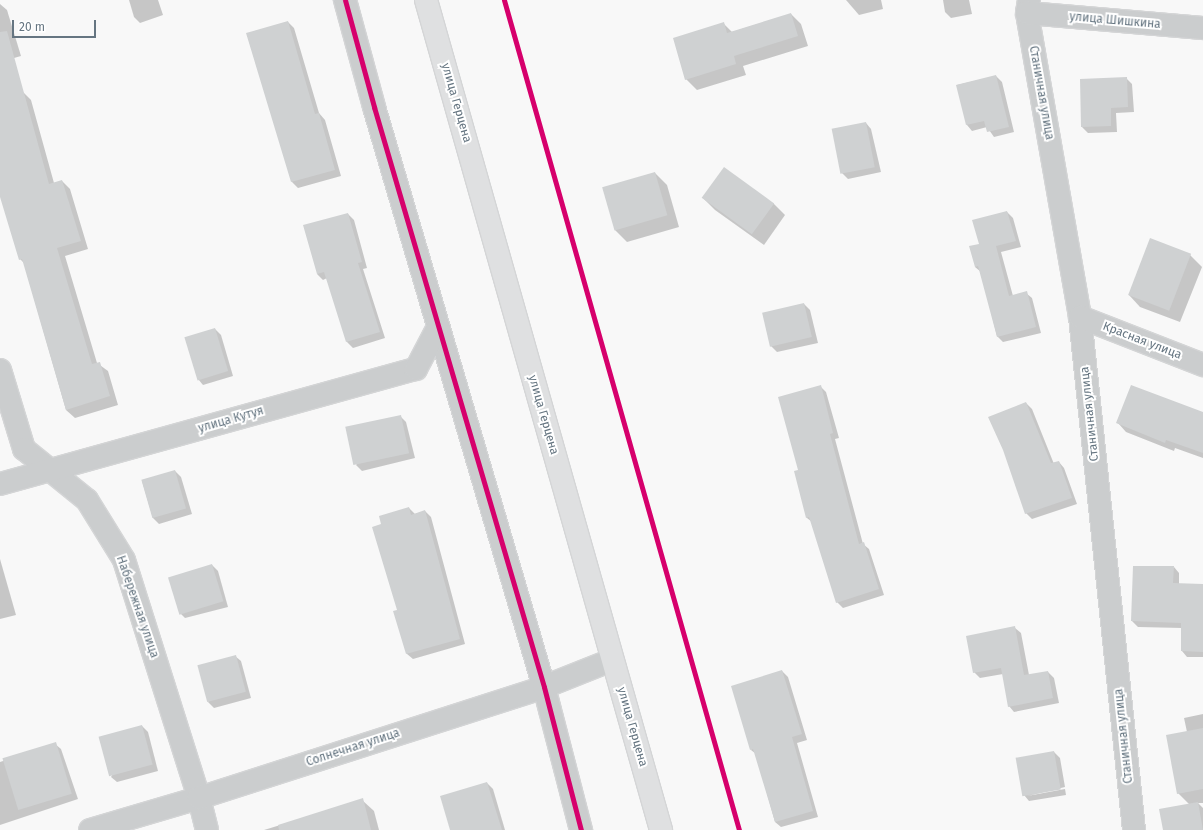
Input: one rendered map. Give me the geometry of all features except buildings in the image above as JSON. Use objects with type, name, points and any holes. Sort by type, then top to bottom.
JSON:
[{"type":"main road","name":"улица Герцена","points":[[426,0],[661,830]]},
{"type":"street","points":[[345,0],[438,327],[544,687],[581,830]]},
{"type":"street","name":"улица Шишкина","points":[[1028,7],[1203,28]]},
{"type":"street","name":"Станичная улица","points":[[1028,7],[1080,317],[1134,830]]},
{"type":"street","name":"Красная улица","points":[[1080,317],[1203,365]]},
{"type":"street","name":"улица Кутуя","points":[[0,484],[416,369],[438,327]]},
{"type":"street","name":"Набережная улица","points":[[0,370],[24,449],[48,471],[86,500],[124,560],[199,798],[207,830]]},
{"type":"street","name":"Солнечная улица","points":[[90,830],[199,798],[544,687],[612,660]]},
{"type":"cycle path","points":[[345,0],[374,107],[544,687],[581,830]]},
{"type":"cycle path","points":[[504,0],[739,830]]}]
